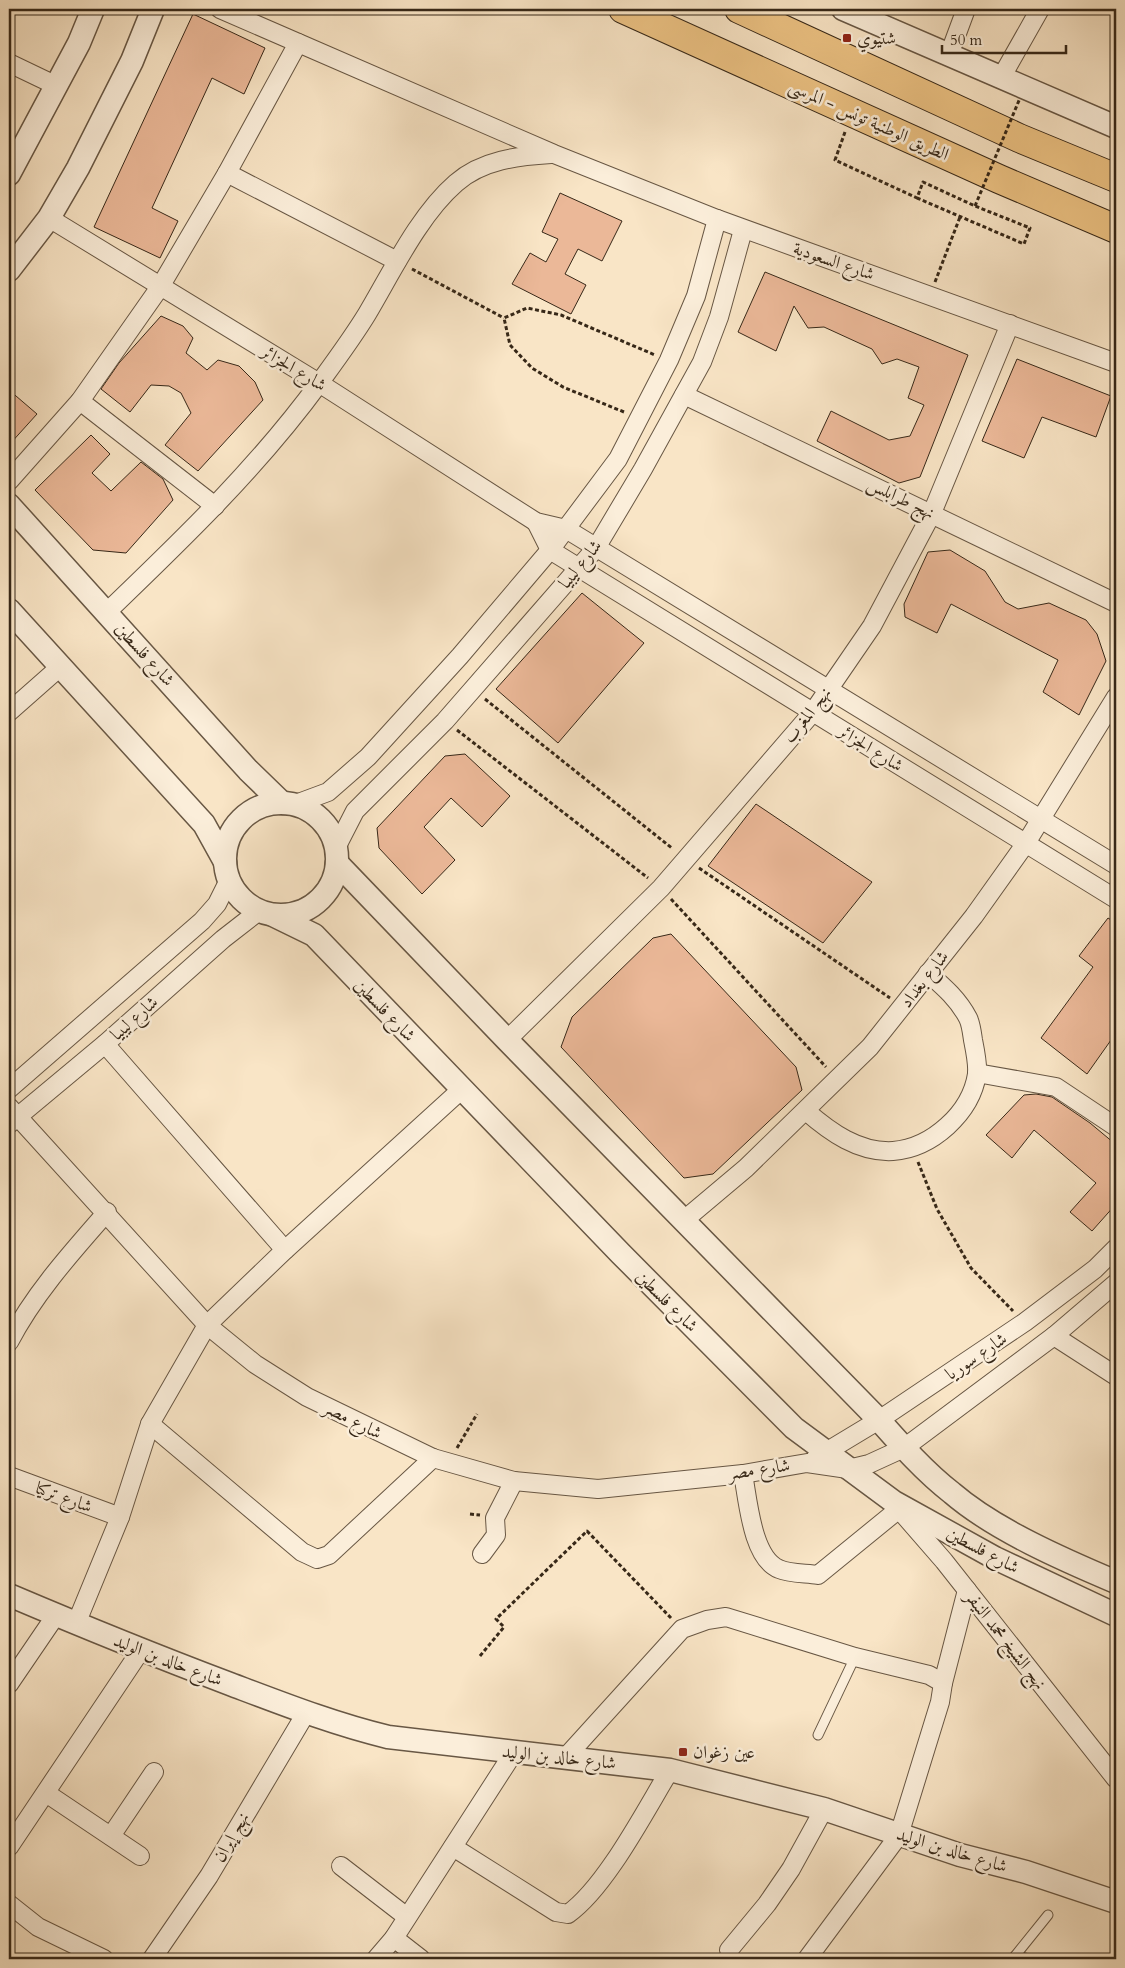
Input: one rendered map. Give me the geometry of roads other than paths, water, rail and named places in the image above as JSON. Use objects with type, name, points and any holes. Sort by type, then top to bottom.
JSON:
[{"type":"highway","name":"الطريق الوطنية تونس - المرسى","points":[[624,9],[1116,229]]},
{"type":"highway","points":[[739,9],[1018,138],[1116,178]]},
{"type":"street","points":[[9,174],[79,43],[92,9]]},
{"type":"street","points":[[9,270],[49,218],[110,108],[154,9]]},
{"type":"street","name":"شارع السعودية","points":[[220,9],[554,154],[743,230],[930,295],[1116,363]]},
{"type":"street","points":[[843,9],[1116,127]]},
{"type":"street","points":[[949,56],[966,9]]},
{"type":"street","points":[[1001,78],[1040,9]]},
{"type":"street","points":[[9,481],[80,401],[160,287],[227,173],[298,43]]},
{"type":"street","points":[[9,62],[57,86]]},
{"type":"street","points":[[107,612],[214,506],[270,445],[319,383],[366,315],[397,261],[434,207],[456,183],[484,165],[516,156],[554,154]]},
{"type":"street","points":[[227,173],[397,261]]},
{"type":"street","name":"شارع الجزائر","points":[[49,218],[319,383],[536,522],[566,529],[1116,865]]},
{"type":"street","name":"شارع ليبيا","points":[[288,804],[328,792],[368,757],[460,656],[550,550],[618,459],[669,360],[696,296],[717,219]]},
{"type":"street","name":"شارع ليبيا","points":[[337,856],[355,811],[456,708],[596,548],[702,362],[719,317],[743,230]]},
{"type":"street","name":"نهج المغرب","points":[[507,1040],[661,888],[813,712],[872,626],[932,513],[1010,324]]},
{"type":"street","name":"نهج طرابلس","points":[[684,395],[1116,603]]},
{"type":"street","points":[[80,401],[214,506]]},
{"type":"street","name":"شارع فلسطين","points":[[9,505],[248,770],[288,804]]},
{"type":"street","points":[[536,522],[550,550]]},
{"type":"street","name":"شارع الجزائر","points":[[550,550],[1116,899]]},
{"type":"street","points":[[9,610],[204,824],[228,870],[235,890],[246,902],[266,913],[292,914],[309,908],[323,896],[333,881],[337,856],[331,833],[321,820],[308,810],[288,804],[268,805],[253,811],[241,820],[232,832],[227,846],[228,870]]},
{"type":"street","points":[[9,712],[60,667]]},
{"type":"street","name":"شارع بغداد","points":[[683,1221],[746,1168],[870,1047],[974,916],[1026,843],[1116,697]]},
{"type":"street","name":"شارع فلسطين","points":[[337,856],[507,1040],[879,1420],[904,1448],[952,1494],[991,1520],[1085,1569],[1116,1582]]},
{"type":"street","name":"شارع ليبيا","points":[[9,1089],[202,921],[217,904],[228,870]]},
{"type":"street","name":"شارع ليبيا","points":[[12,1116],[105,1044],[223,938],[266,913]]},
{"type":"street","name":"شارع فلسطين","points":[[266,913],[314,935],[781,1416],[896,1506],[995,1558],[1116,1615]]},
{"type":"street","points":[[806,1111],[832,1134],[863,1147],[892,1151],[912,1148],[936,1136],[955,1118],[969,1097],[977,1074],[969,1020],[954,996],[928,973]]},
{"type":"street","points":[[105,1044],[285,1250]]},
{"type":"street","points":[[977,1074],[1056,1087],[1116,1126]]},
{"type":"street","points":[[9,1684],[66,1620],[120,1517],[150,1424],[208,1325],[285,1250],[462,1089]]},
{"type":"street","name":"شارع مصر","points":[[12,1116],[107,1212],[208,1325],[255,1364],[307,1397],[441,1461],[514,1481],[598,1488],[743,1474],[807,1463],[828,1453]]},
{"type":"street","points":[[9,1342],[21,1318],[60,1265],[107,1212]]},
{"type":"street","name":"شارع سوريا","points":[[828,1453],[1004,1337],[1095,1268],[1116,1248]]},
{"type":"street","name":"شارع سوريا","points":[[848,1469],[869,1464],[904,1448],[1054,1336],[1116,1283]]},
{"type":"street","points":[[1054,1336],[1116,1376]]},
{"type":"street","points":[[1004,1337],[1021,1361]]},
{"type":"street","points":[[150,1424],[302,1552],[317,1560],[329,1555],[441,1461]]},
{"type":"street","name":"شارع مصر","points":[[807,1463],[848,1469]]},
{"type":"street","points":[[743,1474],[758,1543],[766,1560],[780,1570],[818,1575],[896,1506]]},
{"type":"street","name":"شارع تركيا","points":[[9,1476],[120,1517]]},
{"type":"street","points":[[482,1554],[496,1535],[495,1518],[514,1481]]},
{"type":"street","name":"نهج الشيخ محمد النيفر","points":[[896,1506],[967,1590],[1116,1779]]},
{"type":"street","points":[[807,1959],[899,1835],[940,1702],[943,1683],[967,1590]]},
{"type":"street","name":"شارع خالد بن الوليد","points":[[9,1595],[141,1650],[306,1713],[388,1737],[670,1770],[824,1809],[960,1855],[1026,1872],[1116,1902]]},
{"type":"street","points":[[566,1758],[682,1629],[707,1620],[726,1618],[855,1657],[929,1675],[943,1683]]},
{"type":"street","points":[[9,1847],[141,1650]]},
{"type":"street","name":"نهج إيران","points":[[152,1959],[209,1876],[306,1713]]},
{"type":"street","points":[[376,1959],[394,1938],[514,1752]]},
{"type":"street","points":[[453,1847],[556,1912],[568,1914],[592,1891],[622,1848],[670,1770]]},
{"type":"street","points":[[111,1836],[154,1772]]},
{"type":"street","points":[[46,1793],[140,1856]]},
{"type":"street","points":[[729,1950],[772,1897],[824,1809]]},
{"type":"street","points":[[341,1866],[407,1917]]},
{"type":"street","points":[[9,1904],[38,1928],[104,1959]]},
{"type":"street","points":[[394,1938],[422,1959]]},
{"type":"lane","points":[[818,1735],[855,1657]]},
{"type":"lane","points":[[1014,1958],[1048,1915]]},
{"type":"lane","points":[[1014,1958],[1029,1959]]},
{"type":"place","name":"شتيوي","points":[[847,38]]},
{"type":"place","name":"عين زغوان","points":[[683,1752]]}]
